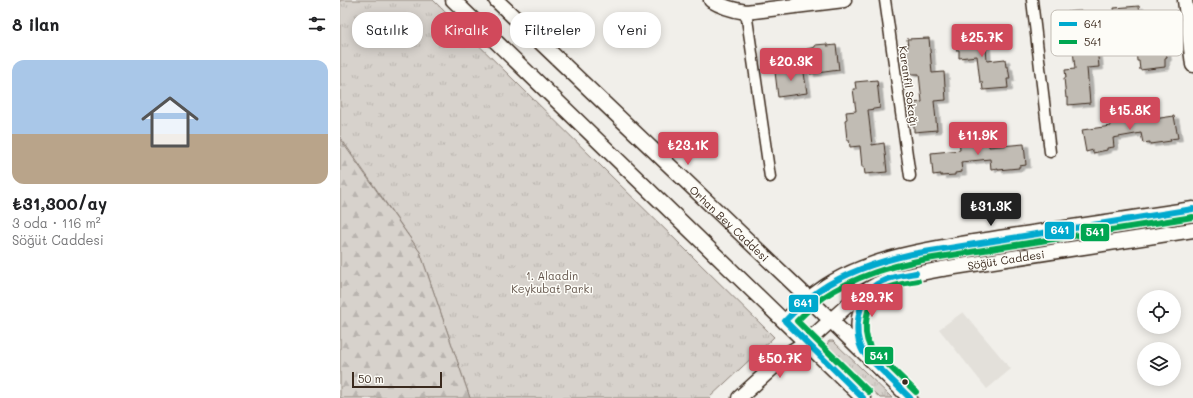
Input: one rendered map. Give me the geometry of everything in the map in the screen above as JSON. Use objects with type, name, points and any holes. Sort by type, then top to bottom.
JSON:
[{"type":"main road","points":[[453,0],[864,398]]},
{"type":"main road","name":"Orhan Bey Caddesi","points":[[496,0],[831,320],[910,398]]},
{"type":"main road","points":[[711,0],[732,10],[746,12],[844,0]]},
{"type":"main road","points":[[1185,0],[1193,65]]},
{"type":"main road","name":"Söğüt Caddesi","points":[[785,321],[819,291],[843,277],[899,256],[977,242],[1193,208]]},
{"type":"main road","name":"Söğüt Caddesi","points":[[739,398],[789,353],[807,342],[860,294],[876,284],[890,279],[942,268],[1193,230]]},
{"type":"main road","points":[[863,351],[858,332],[860,312],[865,298],[876,284]]},
{"type":"street","name":"Karanfil Sokağı","points":[[885,0],[910,176]]},
{"type":"street","points":[[1032,0],[1050,152]]},
{"type":"street","points":[[746,12],[770,176]]},
{"type":"shaded area","points":[[963,312],[1011,369],[987,389],[939,329]]},
{"type":"green space","name":"1. Alaadin Keykubat Parkı","points":[[340,0],[433,0],[445,12],[431,12],[431,48],[482,48],[774,337],[709,398],[470,398],[420,252],[340,137]]},
{"type":"green space","points":[[340,139],[420,252],[470,398],[340,398]]},
{"type":"green space","points":[[829,341],[833,341],[892,398],[880,398],[828,349],[826,346]]},
{"type":"building","points":[[1139,6],[1140,10],[1114,10],[1114,8]]},
{"type":"building","points":[[981,27],[982,35],[985,35],[987,61],[1005,59],[1010,79],[1007,79],[1008,88],[983,90],[982,82],[980,82],[977,56],[959,58],[959,50],[956,50],[956,29]]},
{"type":"building","points":[[929,38],[932,73],[944,72],[946,100],[934,101],[937,130],[914,132],[911,111],[913,111],[912,103],[922,102],[919,74],[910,74],[909,67],[907,67],[907,39]]},
{"type":"building","points":[[827,44],[827,46],[836,45],[839,70],[810,74],[807,49],[815,47],[815,45]]},
{"type":"building","points":[[1074,56],[1098,56],[1099,67],[1087,68],[1090,103],[1068,105],[1064,78],[1066,78],[1065,70],[1075,69]]},
{"type":"building","points":[[1137,56],[1167,56],[1167,58],[1165,59],[1165,67],[1140,70],[1139,61],[1137,61]]},
{"type":"building","points":[[803,66],[807,93],[778,97],[775,72],[783,71],[783,69]]},
{"type":"building","points":[[877,80],[880,108],[868,110],[872,145],[884,143],[887,172],[865,174],[864,167],[862,167],[860,146],[850,147],[849,140],[847,140],[845,120],[847,119],[846,112],[856,111],[853,89],[856,89],[855,82]]},
{"type":"building","points":[[1138,110],[1140,121],[1174,116],[1178,138],[1170,139],[1171,141],[1150,144],[1150,142],[1143,143],[1141,133],[1113,138],[1114,147],[1107,148],[1107,150],[1093,153],[1093,150],[1086,152],[1082,130],[1111,126],[1109,114]]},
{"type":"building","points":[[988,135],[989,147],[1024,144],[1026,165],[1019,166],[1019,168],[998,170],[998,168],[991,169],[990,159],[961,162],[962,172],[955,173],[955,175],[933,175],[931,153],[960,150],[959,138]]},
{"type":"transit line","name":"641","points":[[863,398],[785,321],[811,297],[831,283],[864,268],[912,254],[1193,209]]},
{"type":"transit line","name":"541","points":[[869,392],[797,321],[824,297],[848,283],[900,265],[927,259],[1193,217]]},
{"type":"transit line","name":"641","points":[[910,398],[863,352],[858,335],[858,325],[861,306],[870,290],[877,284],[891,278],[916,273]]},
{"type":"transit line","name":"541","points":[[916,392],[870,347],[866,332],[866,324],[869,308],[873,301],[884,290],[892,286],[918,281]]}]
